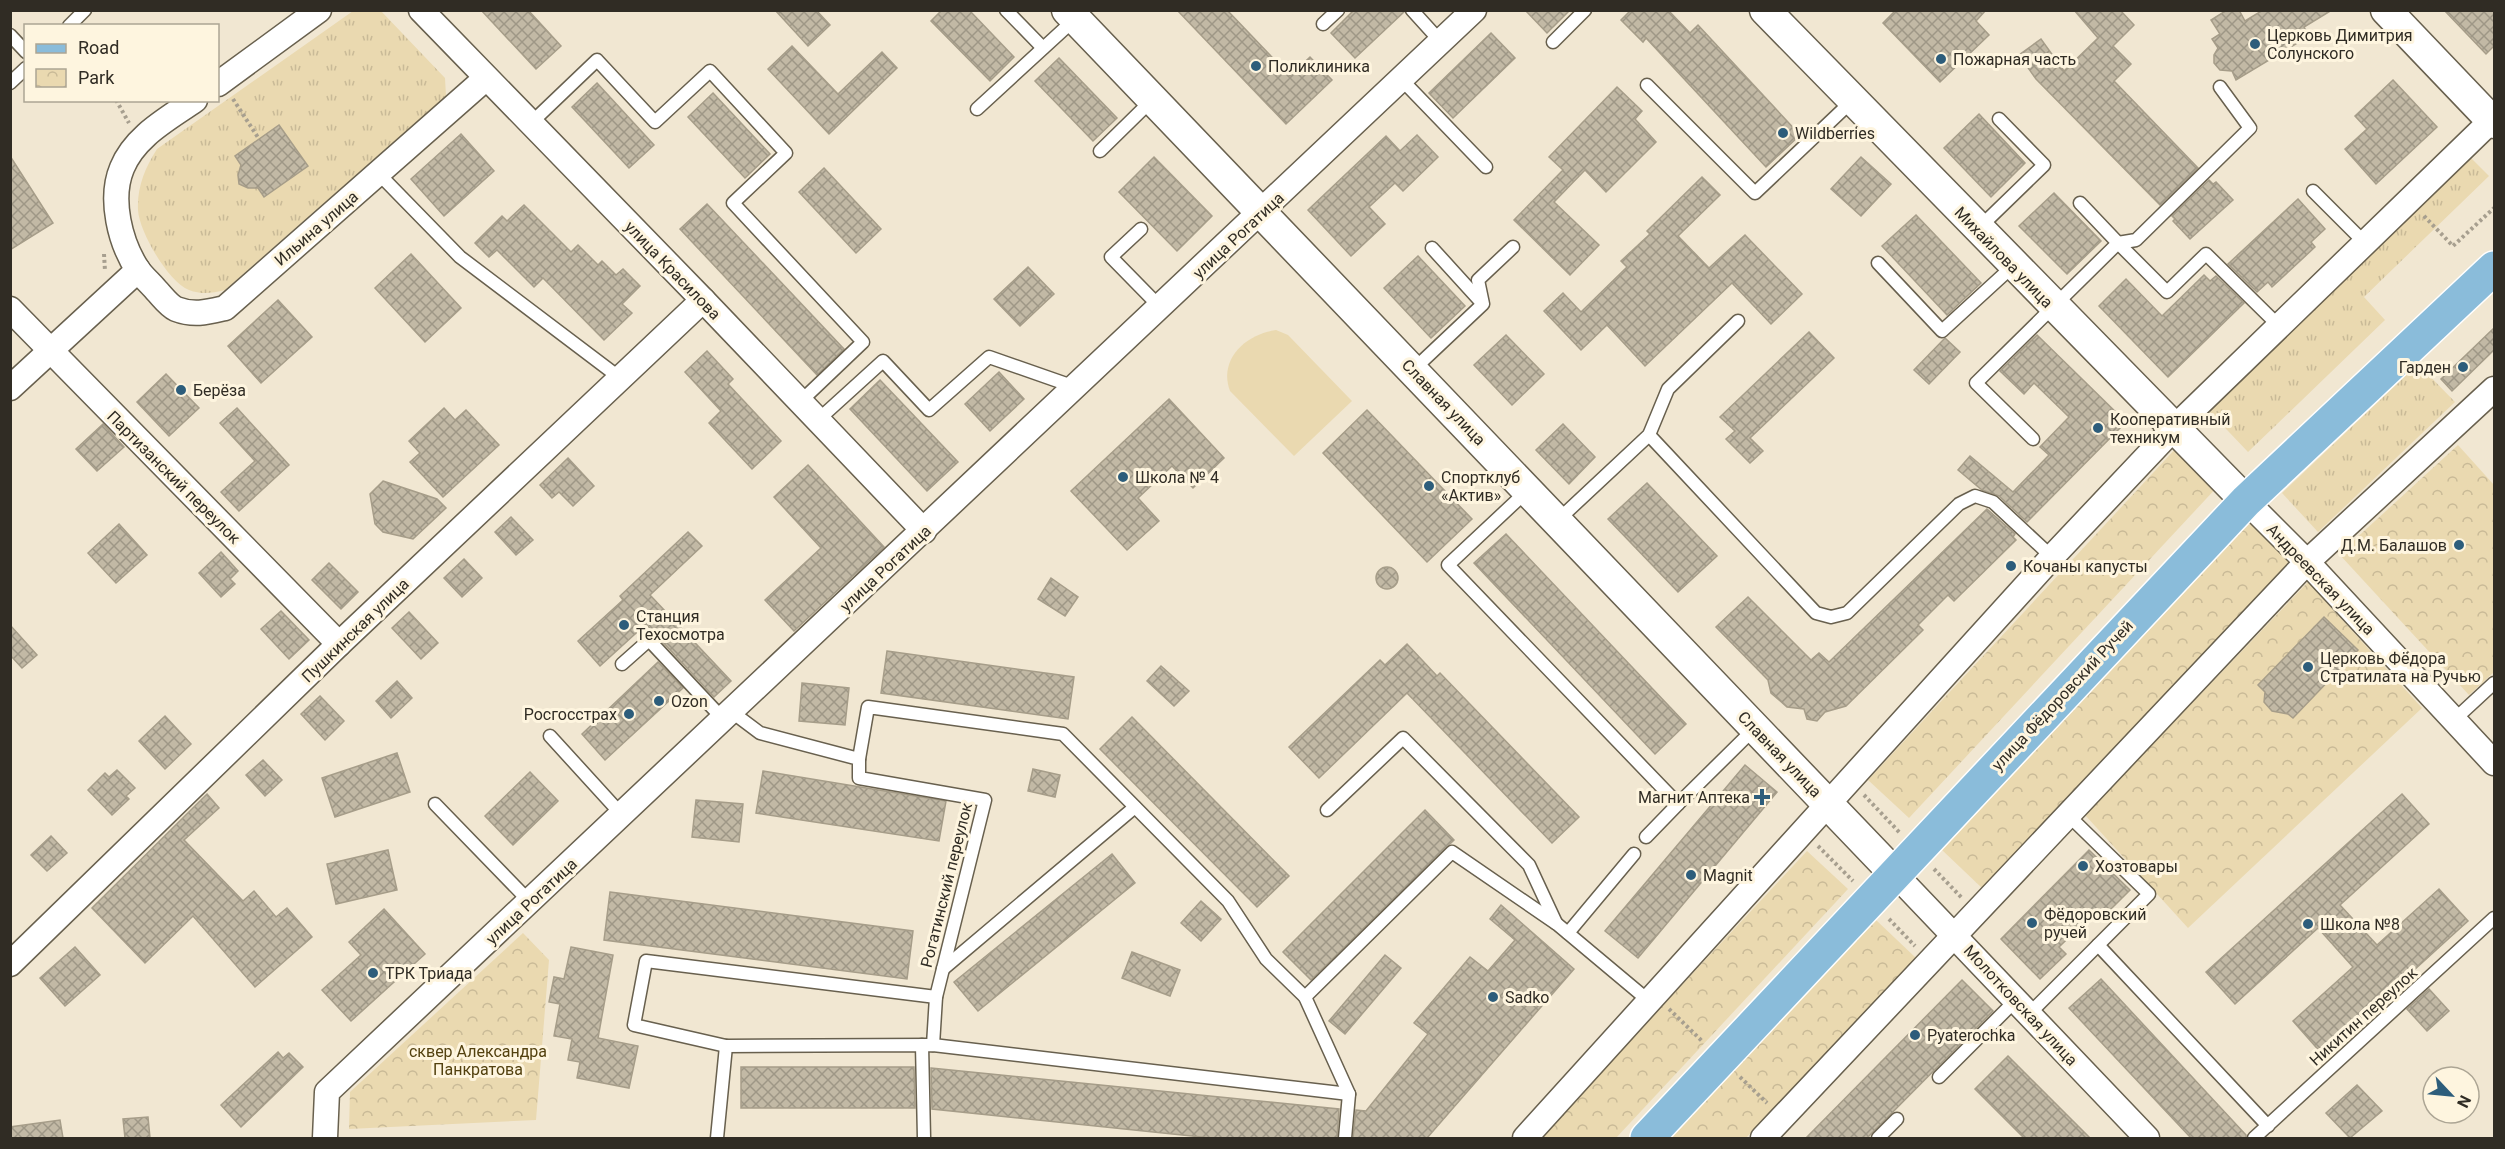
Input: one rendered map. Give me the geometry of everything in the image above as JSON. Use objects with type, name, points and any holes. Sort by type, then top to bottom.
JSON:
[{"type":"main road","name":"улица Фёдоровский Ручей","points":[[1647,1138],[2246,501],[2494,268]]},
{"type":"street","points":[[223,89],[319,10]]},
{"type":"street","name":"улица Рогатица","points":[[325,1138],[327,1092],[1161,308],[1474,10]]},
{"type":"street","name":"Михайлова улица","points":[[1765,10],[1977,230],[2246,501]]},
{"type":"street","points":[[1525,1138],[2052,557],[2173,429],[2494,120],[2386,10]]},
{"type":"street","name":"улица Красилова","points":[[424,12],[485,79],[703,300],[924,531]]},
{"type":"street","name":"Славная улица","points":[[1071,15],[1894,873]]},
{"type":"street","name":"Ильина улица","points":[[192,102],[143,137],[121,169],[117,211],[124,243],[138,270],[173,308],[201,314],[225,308],[485,79]]},
{"type":"street","points":[[10,388],[138,270]]},
{"type":"street","name":"Пушкинская улица","points":[[10,964],[339,644],[703,300]]},
{"type":"street","name":"Партизанский переулок","points":[[10,309],[339,644]]},
{"type":"street","points":[[1764,1138],[2307,562],[2494,388]]},
{"type":"street","name":"Андреевская улица","points":[[2246,501],[2307,562],[2494,763]]},
{"type":"street","name":"Молотковская улица","points":[[1894,873],[2147,1138]]},
{"type":"lane","points":[[71,24],[84,10]]},
{"type":"lane","points":[[1006,10],[1043,48]]},
{"type":"lane","points":[[1323,24],[1338,10]]},
{"type":"lane","points":[[1412,10],[1441,42]]},
{"type":"lane","points":[[1553,42],[1585,10]]},
{"type":"lane","points":[[977,109],[1043,48],[1071,15]]},
{"type":"lane","points":[[10,35],[24,50]]},
{"type":"lane","points":[[530,124],[597,60],[655,122],[710,70],[786,153],[733,202],[863,342],[800,402]]},
{"type":"lane","points":[[10,83],[24,70]]},
{"type":"lane","points":[[1402,80],[1486,167]]},
{"type":"lane","points":[[1647,86],[1755,193],[1852,101]]},
{"type":"lane","points":[[2033,439],[1976,383],[2118,243],[2136,240],[2250,128],[2220,87]]},
{"type":"lane","points":[[1100,151],[1153,99]]},
{"type":"lane","points":[[1977,230],[2044,165],[1999,119]]},
{"type":"lane","points":[[378,173],[460,257],[620,378]]},
{"type":"lane","points":[[2313,191],[2365,243]]},
{"type":"lane","points":[[2080,203],[2167,292],[2206,254],[2279,326]]},
{"type":"lane","points":[[1141,229],[1111,257],[1161,308]]},
{"type":"lane","points":[[1432,248],[1483,304]]},
{"type":"lane","points":[[1483,304],[1478,280],[1513,248]]},
{"type":"lane","points":[[1878,263],[1942,331],[2013,266]]},
{"type":"lane","points":[[1413,370],[1483,304]]},
{"type":"lane","points":[[1557,521],[1648,435],[1668,389],[1738,321]]},
{"type":"lane","points":[[818,420],[883,361],[929,410],[989,357],[1076,388]]},
{"type":"lane","points":[[1648,435],[1816,613],[1831,617],[1847,613],[1959,504],[1975,496],[1993,502],[2052,557]]},
{"type":"lane","points":[[1528,490],[1448,565],[1678,804]]},
{"type":"lane","points":[[622,664],[649,640],[728,716],[760,733],[859,759],[868,707],[1063,734],[1228,901],[1266,959],[1305,997],[1349,1094],[1345,1138]]},
{"type":"lane","points":[[2454,720],[2494,683]]},
{"type":"lane","points":[[1646,837],[1755,728]]},
{"type":"lane","points":[[550,736],[622,815]]},
{"type":"lane","points":[[1327,810],[1403,738],[1529,865],[1557,924]]},
{"type":"lane","name":"Рогатинский переулок","points":[[859,759],[859,778],[985,800],[936,998],[928,1045],[924,1138]]},
{"type":"lane","points":[[435,804],[530,902]]},
{"type":"lane","points":[[943,969],[1135,807]]},
{"type":"lane","points":[[1939,1077],[2098,945],[2149,894],[2068,814]]},
{"type":"lane","points":[[1305,997],[1452,852],[1557,924],[1649,1001]]},
{"type":"lane","points":[[1568,933],[1634,854]]},
{"type":"lane","name":"Никитин переулок","points":[[2254,1138],[2494,918]]},
{"type":"lane","points":[[2098,945],[2268,1126]]},
{"type":"lane","points":[[936,998],[646,961],[634,1025],[726,1046],[928,1045],[1349,1094]]},
{"type":"lane","points":[[717,1138],[726,1046]]},
{"type":"lane","points":[[1878,1138],[1897,1119]]},
{"type":"path","points":[[223,89],[259,139]]},
{"type":"path","points":[[117,102],[132,127]]},
{"type":"path","points":[[2409,200],[2454,246],[2494,208]]},
{"type":"green space","points":[[353,11],[381,11],[445,78],[446,96],[225,290],[198,293],[189,290],[172,277],[164,267],[143,230],[140,219],[139,193],[149,163],[157,149]]},
{"type":"green space","points":[[2471,158],[2489,176],[2364,297],[2385,320],[2248,452],[2209,411]]},
{"type":"green space","points":[[1276,330],[1288,335],[1352,401],[1294,456],[1230,391],[1227,379],[1231,359],[1237,350],[1254,337]]},
{"type":"green space","points":[[2418,364],[2455,402],[2318,532],[2282,493]]},
{"type":"green space","points":[[2458,445],[2494,485],[2494,672],[2469,695],[2339,554]]},
{"type":"green space","points":[[2178,446],[2219,485],[1909,818],[1868,780]]},
{"type":"green space","points":[[2250,523],[2291,561],[1983,889],[1942,850]]},
{"type":"green space","points":[[2308,582],[2422,708],[2188,928],[2085,815]]},
{"type":"green space","points":[[1807,851],[1848,889],[1616,1138],[1539,1138]]},
{"type":"green space","points":[[1876,920],[1916,958],[1746,1138],[1669,1138]]},
{"type":"green space","name":"сквер Александра Панкратова","points":[[523,933],[549,960],[536,1120],[349,1129],[350,1092]]},
{"type":"building","points":[[481,10],[528,10],[561,46],[536,69]]},
{"type":"building","points":[[775,10],[816,10],[830,25],[808,46]]},
{"type":"building","points":[[942,10],[969,10],[1014,57],[990,81],[931,21]]},
{"type":"building","name":"Поликлиника","points":[[1177,10],[1227,10],[1290,76],[1310,57],[1332,80],[1286,124]]},
{"type":"building","points":[[1354,10],[1404,10],[1404,12],[1355,58],[1331,33]]},
{"type":"building","points":[[1525,10],[1570,10],[1547,33]]},
{"type":"building","points":[[1631,10],[1668,10],[1690,33],[1698,25],[1800,135],[1766,167],[1646,38],[1643,42],[1621,20]]},
{"type":"building","name":"Пожарная часть","points":[[1896,10],[1986,10],[1976,21],[1989,35],[1940,82],[1883,23]]},
{"type":"building","points":[[2074,10],[2120,10],[2134,25],[2113,46],[2131,64],[2114,81],[2198,168],[2160,205],[2036,79],[2019,55],[2041,39],[2064,71],[2098,38]]},
{"type":"building","name":"Церковь Димитрия Солунского","points":[[2227,10],[2239,10],[2245,21],[2263,10],[2332,10],[2304,27],[2309,36],[2236,80],[2232,71],[2220,70],[2214,63],[2214,55],[2218,48],[2212,39],[2220,34],[2211,20]]},
{"type":"building","points":[[2444,10],[2494,10],[2494,46],[2486,54]]},
{"type":"building","points":[[1491,33],[1515,58],[1453,118],[1429,93]]},
{"type":"building","points":[[792,46],[838,94],[882,52],[897,68],[829,134],[768,69]]},
{"type":"building","points":[[1059,58],[1117,118],[1093,141],[1035,81]]},
{"type":"building","points":[[2393,80],[2437,127],[2376,184],[2345,149],[2367,129],[2355,116]]},
{"type":"building","points":[[597,83],[654,145],[629,168],[572,107]]},
{"type":"building","points":[[1617,87],[1642,111],[1635,119],[1656,142],[1606,192],[1585,170],[1554,202],[1599,245],[1570,275],[1514,220],[1563,170],[1549,157]]},
{"type":"building","points":[[713,93],[770,154],[745,178],[688,117]]},
{"type":"building","points":[[1979,114],[2025,163],[1991,197],[1944,148]]},
{"type":"building","points":[[279,125],[308,166],[264,197],[258,188],[248,188],[239,184],[238,175],[241,165],[235,156]]},
{"type":"building","points":[[461,134],[494,171],[444,216],[411,179]]},
{"type":"building","points":[[1417,135],[1438,157],[1403,191],[1395,183],[1369,207],[1385,224],[1351,256],[1308,210],[1386,136],[1400,151]]},
{"type":"building","points":[[10,156],[53,223],[10,250]]},
{"type":"building","points":[[1154,157],[1212,216],[1177,251],[1119,192]]},
{"type":"building","points":[[1861,157],[1891,184],[1861,216],[1831,189]]},
{"type":"building","points":[[824,168],[881,229],[856,253],[799,192]]},
{"type":"building","points":[[1702,177],[1720,195],[1678,236],[1709,268],[1745,235],[1802,294],[1771,324],[1732,283],[1645,366],[1607,325],[1581,350],[1544,311],[1563,293],[1581,312],[1627,267],[1621,261],[1650,234],[1647,231]]},
{"type":"building","points":[[2209,180],[2213,184],[2216,182],[2233,200],[2190,239],[2173,221],[2175,219],[2172,216]]},
{"type":"building","points":[[2054,193],[2101,241],[2067,274],[2019,226]]},
{"type":"building","points":[[2298,199],[2325,229],[2311,242],[2315,247],[2272,287],[2268,282],[2257,292],[2228,264]]},
{"type":"building","points":[[707,204],[844,349],[817,375],[680,229]]},
{"type":"building","points":[[524,205],[571,252],[578,245],[598,265],[602,261],[616,275],[623,269],[640,286],[622,304],[632,313],[604,340],[543,278],[534,287],[497,250],[489,257],[475,243],[502,216],[507,221]]},
{"type":"building","points":[[1916,215],[1981,283],[1947,315],[1882,246]]},
{"type":"building","points":[[411,254],[461,308],[425,342],[375,288]]},
{"type":"building","points":[[1418,256],[1465,306],[1431,338],[1384,288]]},
{"type":"building","points":[[1028,267],[1054,294],[1020,326],[994,299]]},
{"type":"building","points":[[2204,275],[2210,281],[2216,276],[2244,303],[2168,377],[2099,306],[2126,279],[2162,316]]},
{"type":"building","points":[[278,300],[312,337],[261,383],[228,346]]},
{"type":"building","points":[[2494,328],[2494,350],[2452,391],[2441,379]]},
{"type":"building","points":[[1809,332],[1834,358],[1750,438],[1763,451],[1750,463],[1726,439],[1735,431],[1720,417]]},
{"type":"building","points":[[1506,335],[1544,374],[1512,405],[1474,365]]},
{"type":"building","name":"Кооперативный техникум","points":[[2037,335],[2126,422],[2027,522],[1999,496],[1982,490],[1958,470],[1970,456],[2013,492],[2049,455],[2040,447],[2069,417],[2034,383],[2024,394],[2000,371]]},
{"type":"building","points":[[1945,338],[1960,352],[1929,384],[1914,370]]},
{"type":"building","points":[[707,351],[733,379],[728,384],[781,441],[752,469],[709,423],[721,411],[685,372]]},
{"type":"building","points":[[999,372],[1024,399],[990,431],[965,404]]},
{"type":"building","points":[[166,374],[199,408],[169,436],[137,402]]},
{"type":"building","points":[[880,380],[958,462],[927,491],[850,409]]},
{"type":"building","name":"Школа № 4","points":[[1169,399],[1224,458],[1193,488],[1172,466],[1138,498],[1159,521],[1127,550],[1071,491]]},
{"type":"building","points":[[237,408],[289,465],[239,511],[221,492],[255,461],[220,423]]},
{"type":"building","points":[[444,408],[455,420],[466,410],[499,445],[443,497],[410,462],[420,453],[409,441]]},
{"type":"building","points":[[1367,410],[1472,519],[1427,562],[1323,453]]},
{"type":"building","points":[[103,424],[124,447],[97,471],[76,449]]},
{"type":"building","points":[[1563,424],[1595,457],[1569,484],[1536,450]]},
{"type":"building","points":[[568,458],[594,486],[573,506],[559,492],[552,498],[540,485]]},
{"type":"building","points":[[808,465],[884,547],[794,631],[765,600],[821,548],[774,497]]},
{"type":"building","points":[[383,481],[437,499],[446,508],[413,539],[383,532],[375,524],[370,494]]},
{"type":"building","points":[[1647,483],[1717,556],[1678,592],[1608,519]]},
{"type":"building","points":[[1987,509],[2015,534],[2013,537],[2016,540],[1954,601],[1948,595],[1918,625],[1923,630],[1846,706],[1825,712],[1817,721],[1807,719],[1804,709],[1787,707],[1771,693],[1768,680],[1716,627],[1748,597],[1811,660],[1819,653],[1829,662]]},
{"type":"building","points":[[511,517],[533,540],[516,555],[495,532]]},
{"type":"building","points":[[119,524],[147,555],[116,583],[88,553]]},
{"type":"building","points":[[688,532],[702,546],[650,595],[731,681],[714,697],[646,624],[600,666],[578,641],[623,600],[620,596]]},
{"type":"building","points":[[1506,534],[1686,724],[1655,754],[1474,563]]},
{"type":"building","points":[[221,552],[238,571],[230,579],[235,584],[221,597],[199,573]]},
{"type":"building","points":[[464,559],[482,578],[462,597],[444,578]]},
{"type":"building","points":[[329,563],[358,592],[341,609],[312,580]]},
{"type":"building","points":[[1387,567],[1395,570],[1398,578],[1395,586],[1387,589],[1379,586],[1376,578],[1379,570]]},
{"type":"building","points":[[1051,578],[1078,597],[1065,616],[1038,599]]},
{"type":"building","points":[[281,611],[309,640],[289,659],[261,629]]},
{"type":"building","points":[[409,612],[438,643],[421,659],[392,628]]},
{"type":"building","name":"Церковь Фёдора Стратилата на Ручью","points":[[2324,617],[2358,650],[2293,718],[2288,714],[2272,711],[2264,702],[2265,692],[2258,685]]},
{"type":"building","points":[[10,625],[37,655],[22,668],[10,655]]},
{"type":"building","points":[[1407,644],[1437,676],[1440,673],[1579,817],[1552,843],[1407,693],[1319,778],[1289,747],[1380,660],[1385,665]]},
{"type":"building","points":[[887,651],[1074,677],[1068,719],[881,693]]},
{"type":"building","name":"Росгосстрах","points":[[658,662],[683,688],[605,760],[582,734]]},
{"type":"building","points":[[1161,666],[1189,691],[1174,706],[1147,681]]},
{"type":"building","points":[[397,681],[412,698],[391,718],[376,701]]},
{"type":"building","points":[[802,683],[849,688],[845,725],[799,721]]},
{"type":"building","points":[[320,696],[344,721],[325,740],[301,714]]},
{"type":"building","points":[[165,716],[191,744],[165,769],[139,741]]},
{"type":"building","points":[[1132,717],[1289,876],[1257,907],[1100,749]]},
{"type":"building","points":[[397,753],[410,792],[335,817],[322,778]]},
{"type":"building","points":[[263,760],[282,780],[265,796],[246,775]]},
{"type":"building","points":[[1745,765],[1777,792],[1638,958],[1605,931]]},
{"type":"building","points":[[1033,769],[1060,775],[1055,797],[1028,791]]},
{"type":"building","points":[[117,770],[135,788],[126,796],[129,799],[112,815],[88,790],[105,773],[109,777]]},
{"type":"building","points":[[763,771],[946,801],[939,841],[756,813]]},
{"type":"building","points":[[530,772],[558,801],[513,845],[485,816]]},
{"type":"building","points":[[207,794],[219,808],[184,840],[243,901],[254,891],[276,917],[287,908],[312,937],[255,987],[193,916],[145,963],[92,908]]},
{"type":"building","name":"Школа №8","points":[[2402,794],[2429,824],[2340,905],[2377,945],[2439,889],[2468,921],[2413,971],[2418,976],[2396,997],[2391,991],[2322,1054],[2293,1021],[2353,967],[2318,928],[2235,1004],[2206,972]]},
{"type":"building","points":[[696,800],[743,804],[739,842],[692,837]]},
{"type":"building","points":[[1425,810],[1454,840],[1311,980],[1283,952]]},
{"type":"building","points":[[51,836],[67,853],[47,871],[31,855]]},
{"type":"building","points":[[388,850],[397,890],[336,904],[327,864]]},
{"type":"building","points":[[2089,850],[2130,890],[2104,916],[2098,909],[2059,947],[2066,954],[2040,979],[2001,939]]},
{"type":"building","points":[[1112,854],[1135,883],[978,1011],[954,982]]},
{"type":"building","points":[[610,892],[913,931],[907,979],[604,940]]},
{"type":"building","points":[[1201,901],[1221,919],[1201,941],[1181,923]]},
{"type":"building","name":"Sadko","points":[[1501,905],[1574,969],[1427,1138],[1353,1138],[1356,1110],[1366,1111],[1428,1034],[1414,1023],[1470,957],[1488,971],[1515,940],[1490,919]]},
{"type":"building","name":"ТРК Триада","points":[[384,909],[425,954],[351,1021],[322,990],[361,955],[349,942]]},
{"type":"building","points":[[75,947],[100,975],[65,1006],[40,978]]},
{"type":"building","points":[[571,947],[613,955],[598,1038],[638,1046],[629,1088],[577,1078],[580,1062],[568,1060],[572,1039],[554,1036],[560,1004],[549,1002],[554,977],[564,979]]},
{"type":"building","points":[[1132,952],[1180,970],[1170,996],[1122,978]]},
{"type":"building","points":[[1385,955],[1401,968],[1345,1034],[1329,1021]]},
{"type":"building","points":[[2101,979],[2246,1135],[2246,1138],[2191,1138],[2069,1008]]},
{"type":"building","points":[[1962,980],[1993,1011],[1867,1138],[1806,1138]]},
{"type":"building","points":[[2429,989],[2449,1011],[2427,1031],[2407,1009]]},
{"type":"building","points":[[278,1052],[283,1058],[289,1053],[303,1067],[241,1127],[221,1105]]},
{"type":"building","points":[[2008,1056],[2090,1138],[2024,1138],[1975,1089]]},
{"type":"building","points":[[741,1067],[914,1067],[915,1108],[741,1108]]},
{"type":"building","points":[[931,1068],[1339,1109],[1337,1138],[1211,1138],[932,1109]]},
{"type":"building","points":[[2357,1085],[2382,1111],[2350,1138],[2326,1113]]},
{"type":"building","points":[[148,1117],[150,1138],[125,1138],[123,1119]]},
{"type":"building","points":[[60,1120],[63,1138],[10,1138],[10,1127]]},
{"type":"place","name":"Церковь Димитрия Солунского","points":[[2255,44]]},
{"type":"place","name":"Пожарная часть","points":[[1941,59]]},
{"type":"place","name":"Поликлиника","points":[[1256,66]]},
{"type":"place","name":"Wildberries","points":[[1783,133]]},
{"type":"place","name":"Гарден","points":[[2463,367]]},
{"type":"place","name":"Берёза","points":[[181,390]]},
{"type":"place","name":"Кооперативный техникум","points":[[2098,428]]},
{"type":"place","name":"Школа № 4","points":[[1123,477]]},
{"type":"place","name":"Спортклуб «Актив»","points":[[1429,486]]},
{"type":"place","name":"Д.М. Балашов","points":[[2459,545]]},
{"type":"place","name":"Кочаны капусты","points":[[2011,566]]},
{"type":"place","name":"Станция Техосмотра","points":[[624,625]]},
{"type":"place","name":"Церковь Фёдора Стратилата на Ручью","points":[[2308,667]]},
{"type":"place","name":"Ozon","points":[[659,701]]},
{"type":"place","name":"Росгосстрах","points":[[629,714]]},
{"type":"place","name":"Магнит Аптека","points":[[1762,797]]},
{"type":"place","name":"Хозтовары","points":[[2083,866]]},
{"type":"place","name":"Magnit","points":[[1691,875]]},
{"type":"place","name":"Фёдоровский ручей","points":[[2032,923]]},
{"type":"place","name":"Школа №8","points":[[2308,924]]},
{"type":"place","name":"ТРК Триада","points":[[373,973]]},
{"type":"place","name":"Sadko","points":[[1493,997]]},
{"type":"place","name":"Pyaterochka","points":[[1915,1035]]}]
